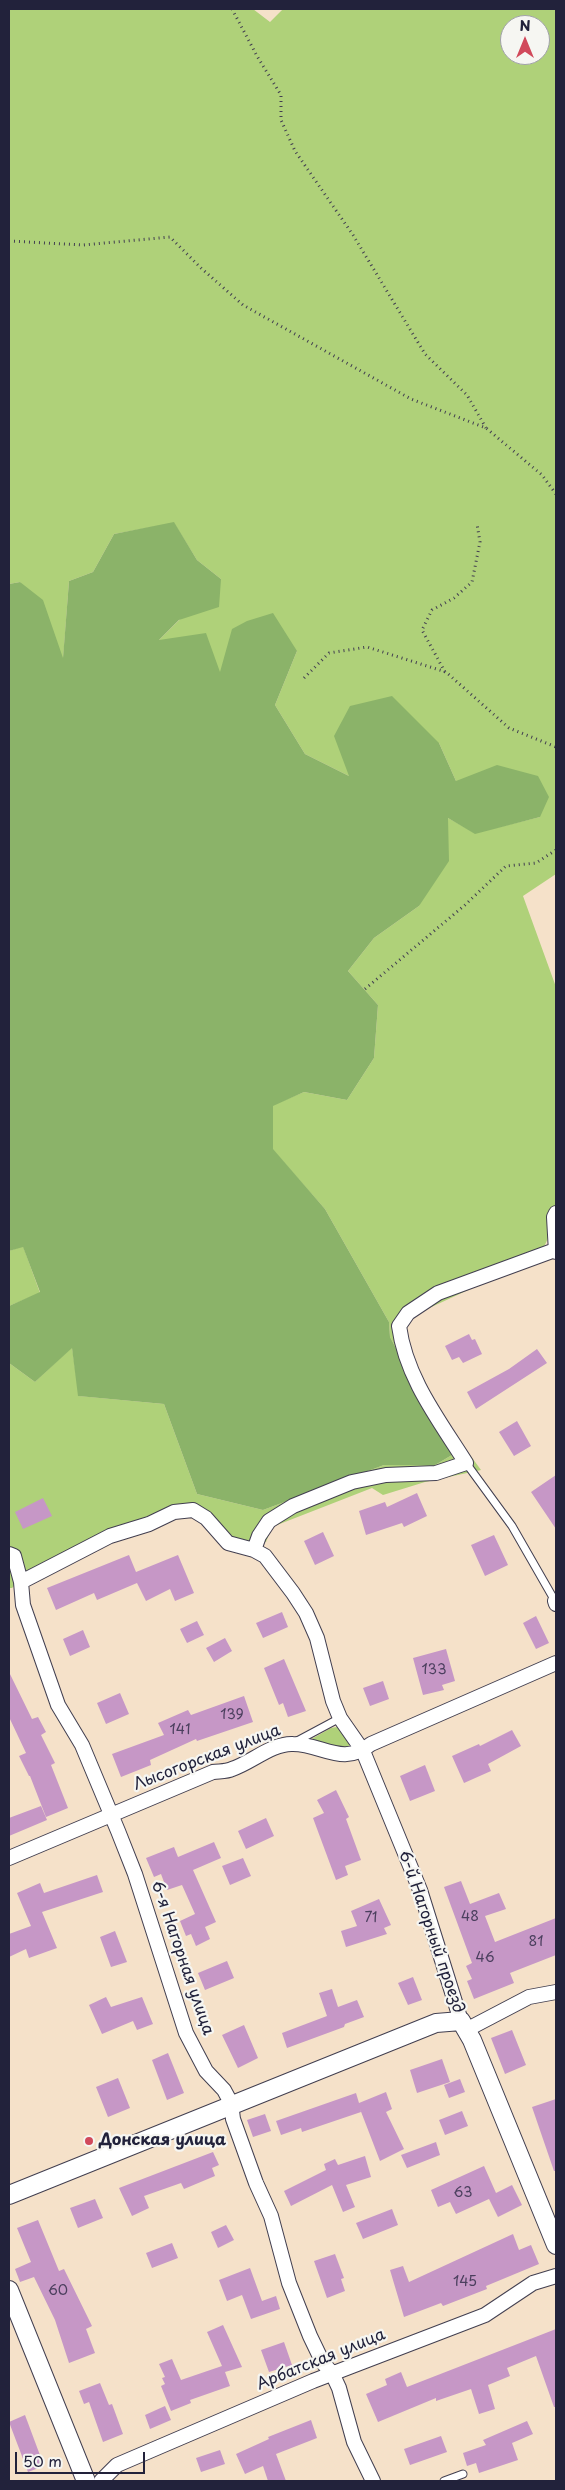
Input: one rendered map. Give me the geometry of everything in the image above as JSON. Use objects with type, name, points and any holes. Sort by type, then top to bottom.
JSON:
[{"type":"street","points":[[17,1589],[110,1536],[149,1524],[174,1512],[193,1510],[206,1518],[228,1543],[254,1550],[258,1536],[269,1521],[293,1506],[352,1482],[386,1475],[436,1473],[466,1463],[418,1386],[402,1347],[399,1326],[408,1313],[438,1293],[556,1251],[554,1217],[556,1213]]},
{"type":"street","name":"6-й Нагорный проезд","points":[[254,1550],[264,1556],[293,1593],[306,1613],[317,1638],[333,1701],[340,1718],[362,1751],[420,1890],[464,2026],[556,2245]]},
{"type":"street","name":"6-я Нагорная улица","points":[[9,1554],[14,1556],[17,1589],[58,1705],[82,1746],[135,1874],[186,2033],[206,2071],[224,2090],[231,2104],[233,2119],[271,2216],[293,2292],[322,2363],[332,2373],[354,2442],[373,2481]]},
{"type":"street","name":"Лысогорская улица","points":[[9,1858],[213,1772],[231,1770],[276,1748],[292,1743],[344,1756],[362,1751],[371,1744],[556,1663]]},
{"type":"street","points":[[9,2195],[436,2023],[464,2026],[529,1997],[556,1992]]},
{"type":"street","name":"Арбатская улица","points":[[89,2481],[117,2465],[332,2373],[485,2315],[533,2283],[556,2276]]},
{"type":"street","points":[[9,2290],[89,2481]]},
{"type":"lane","points":[[466,1463],[512,1526],[556,1603]]},
{"type":"lane","points":[[292,1743],[312,1735],[340,1718]]},
{"type":"lane","points":[[444,2481],[462,2474]]},
{"type":"path","points":[[232,9],[257,56],[281,95],[281,120],[295,152],[354,235],[425,354],[467,395],[486,428]]},
{"type":"path","points":[[9,241],[83,245],[170,237],[201,268],[243,305],[411,399],[486,428],[542,475],[556,494]]},
{"type":"path","points":[[477,524],[480,542],[472,582],[454,598],[432,610],[422,630],[446,672],[509,728],[556,747]]},
{"type":"path","points":[[304,678],[329,653],[367,646],[446,672]]},
{"type":"path","points":[[365,989],[465,905],[506,866],[536,863],[556,850]]},
{"type":"green space","points":[[9,9],[253,9],[270,22],[283,9],[556,9],[556,874],[523,896],[556,987],[556,1205],[548,1239],[535,1259],[412,1316],[405,1326],[415,1366],[424,1385],[445,1420],[481,1470],[425,1482],[383,1495],[372,1488],[272,1527],[266,1542],[246,1544],[230,1538],[193,1507],[25,1576],[12,1588],[9,1588],[9,1363],[35,1382],[72,1347],[79,1396],[164,1404],[197,1494],[263,1510],[384,1465],[435,1465],[452,1455],[390,1337],[389,1322],[325,1209],[272,1149],[273,1105],[304,1092],[347,1100],[374,1058],[378,1005],[348,971],[374,938],[419,906],[448,818],[475,833],[540,817],[456,781],[439,743],[349,776],[305,754],[275,705],[297,651],[219,673],[158,641],[221,579],[197,560],[174,523],[114,534],[93,572],[69,581],[63,660],[20,582],[9,584]]},
{"type":"green space","points":[[174,522],[197,560],[221,579],[219,607],[179,620],[159,640],[206,633],[220,672],[232,629],[247,621],[273,613],[297,651],[275,705],[305,754],[349,776],[334,736],[350,706],[392,696],[439,743],[456,781],[497,765],[538,776],[549,797],[540,817],[475,834],[448,818],[449,861],[419,906],[374,938],[348,971],[378,1005],[374,1058],[347,1100],[304,1092],[273,1106],[273,1149],[325,1209],[389,1322],[390,1337],[452,1455],[435,1465],[384,1465],[263,1510],[197,1494],[164,1404],[78,1396],[72,1348],[35,1382],[9,1363],[9,1306],[40,1292],[23,1247],[9,1251],[9,584],[20,582],[43,600],[63,658],[69,581],[93,572],[114,534]]},
{"type":"green space","points":[[23,1246],[40,1293],[9,1306],[9,1251]]},
{"type":"green space","points":[[337,1727],[349,1743],[349,1748],[344,1751],[308,1741],[331,1728]]},
{"type":"building","points":[[469,1334],[472,1340],[475,1339],[482,1354],[463,1363],[459,1357],[452,1360],[445,1346]]},
{"type":"building","points":[[537,1349],[547,1363],[476,1409],[467,1392],[509,1369]]},
{"type":"building","points":[[517,1421],[531,1446],[514,1456],[499,1432]]},
{"type":"building","points":[[556,1475],[556,1529],[531,1492]]},
{"type":"building","points":[[417,1493],[427,1516],[404,1527],[402,1523],[366,1535],[359,1511],[385,1502],[387,1507]]},
{"type":"building","points":[[43,1498],[52,1516],[23,1529],[15,1512]]},
{"type":"building","points":[[323,1532],[334,1556],[315,1565],[304,1541]]},
{"type":"building","points":[[494,1535],[508,1565],[485,1576],[471,1545]]},
{"type":"building","points":[[129,1555],[136,1572],[178,1555],[194,1593],[175,1601],[170,1589],[146,1601],[137,1583],[97,1600],[94,1593],[56,1610],[47,1588]]},
{"type":"building","points":[[282,1612],[288,1627],[263,1638],[256,1623]]},
{"type":"building","points":[[536,1616],[549,1643],[536,1649],[523,1623]]},
{"type":"building","points":[[197,1621],[204,1635],[187,1643],[180,1629]]},
{"type":"building","points":[[83,1630],[90,1647],[70,1656],[63,1639]]},
{"type":"building","points":[[225,1638],[232,1651],[214,1662],[206,1648]]},
{"type":"building","points":[[446,1649],[455,1681],[442,1685],[444,1690],[423,1695],[413,1658]]},
{"type":"building","points":[[284,1659],[306,1711],[288,1717],[283,1703],[279,1705],[264,1668]]},
{"type":"building","points":[[9,1672],[32,1719],[38,1717],[46,1732],[41,1735],[55,1763],[51,1765],[68,1808],[46,1817],[30,1776],[19,1756],[26,1753],[9,1717]]},
{"type":"building","points":[[383,1681],[389,1699],[370,1706],[363,1688]]},
{"type":"building","points":[[120,1693],[129,1714],[106,1724],[97,1703]]},
{"type":"building","points":[[244,1696],[253,1722],[197,1741],[196,1739],[150,1760],[151,1765],[121,1777],[112,1754],[164,1735],[158,1723],[188,1710],[191,1715]]},
{"type":"building","points":[[512,1730],[521,1746],[488,1764],[491,1771],[464,1783],[452,1756],[479,1744],[480,1746]]},
{"type":"building","points":[[425,1765],[435,1791],[410,1801],[400,1776]]},
{"type":"building","points":[[336,1790],[349,1817],[346,1819],[361,1860],[345,1866],[348,1875],[336,1880],[313,1818],[324,1813],[317,1800]]},
{"type":"building","points":[[41,1806],[47,1820],[9,1836],[9,1818]]},
{"type":"building","points":[[266,1818],[274,1836],[246,1849],[238,1831]]},
{"type":"building","points":[[214,1842],[221,1858],[193,1870],[216,1922],[205,1927],[210,1939],[196,1946],[191,1934],[186,1936],[180,1921],[195,1914],[182,1885],[167,1890],[161,1874],[154,1877],[146,1858],[174,1847],[178,1857]]},
{"type":"building","points":[[243,1858],[251,1876],[230,1885],[222,1866]]},
{"type":"building","points":[[97,1875],[103,1892],[42,1912],[57,1948],[29,1958],[26,1949],[9,1957],[9,1934],[31,1926],[17,1893],[40,1883],[44,1893]]},
{"type":"building","points":[[461,1881],[470,1904],[499,1893],[506,1909],[485,1916],[495,1942],[556,1918],[556,1955],[510,1973],[514,1983],[474,1999],[467,1981],[472,1979],[466,1966],[472,1963],[444,1887]]},
{"type":"building","points":[[379,1899],[391,1925],[384,1928],[387,1934],[346,1947],[341,1931],[357,1926],[351,1911]]},
{"type":"building","points":[[115,1931],[127,1962],[111,1967],[100,1937]]},
{"type":"building","points":[[227,1961],[234,1978],[205,1990],[198,1973]]},
{"type":"building","points":[[413,1977],[422,2000],[408,2005],[398,1983]]},
{"type":"building","points":[[332,1989],[338,2007],[357,2000],[364,2017],[345,2024],[344,2027],[287,2048],[282,2033],[327,2016],[319,1993]]},
{"type":"building","points":[[106,1997],[111,2007],[142,1997],[153,2024],[137,2030],[133,2021],[102,2034],[89,2005]]},
{"type":"building","points":[[244,2025],[258,2058],[238,2068],[222,2035]]},
{"type":"building","points":[[512,2030],[526,2065],[505,2074],[491,2038]]},
{"type":"building","points":[[168,2053],[184,2093],[167,2100],[152,2060]]},
{"type":"building","points":[[442,2059],[450,2082],[417,2093],[410,2070]]},
{"type":"building","points":[[118,2078],[130,2108],[108,2117],[96,2087]]},
{"type":"building","points":[[460,2079],[465,2092],[449,2098],[444,2085]]},
{"type":"building","points":[[386,2092],[392,2109],[386,2112],[404,2149],[380,2161],[360,2109],[361,2112],[302,2132],[301,2128],[281,2135],[276,2121],[356,2093],[359,2103]]},
{"type":"building","points":[[556,2099],[556,2171],[554,2171],[532,2107]]},
{"type":"building","points":[[462,2111],[468,2126],[445,2135],[439,2120]]},
{"type":"building","points":[[265,2114],[271,2131],[253,2137],[247,2120]]},
{"type":"building","points":[[436,2142],[440,2155],[407,2168],[401,2155]]},
{"type":"building","points":[[213,2152],[219,2165],[212,2168],[215,2176],[184,2189],[181,2183],[144,2196],[149,2208],[132,2216],[119,2188]]},
{"type":"building","points":[[365,2156],[371,2177],[346,2185],[355,2207],[343,2212],[332,2185],[291,2206],[284,2191],[326,2170],[324,2164],[335,2159],[338,2165]]},
{"type":"building","points":[[484,2166],[496,2193],[512,2185],[522,2205],[498,2217],[489,2199],[456,2214],[450,2202],[438,2207],[431,2190]]},
{"type":"building","points":[[95,2199],[103,2218],[78,2228],[70,2208]]},
{"type":"building","points":[[392,2209],[398,2225],[363,2239],[356,2223]]},
{"type":"building","points":[[38,2220],[59,2271],[64,2269],[92,2326],[86,2329],[95,2353],[69,2363],[55,2320],[34,2277],[20,2282],[15,2269],[31,2262],[17,2228]]},
{"type":"building","points":[[226,2225],[234,2240],[218,2248],[211,2232]]},
{"type":"building","points":[[513,2234],[519,2250],[531,2245],[539,2264],[486,2286],[487,2289],[443,2306],[441,2303],[404,2317],[390,2270],[403,2266],[409,2282]]},
{"type":"building","points":[[172,2243],[178,2258],[152,2268],[146,2253]]},
{"type":"building","points":[[335,2254],[344,2278],[341,2279],[345,2291],[327,2298],[314,2261]]},
{"type":"building","points":[[250,2268],[262,2301],[276,2296],[280,2309],[251,2319],[242,2295],[227,2301],[219,2280]]},
{"type":"building","points":[[223,2325],[242,2367],[225,2372],[230,2386],[190,2400],[191,2403],[171,2411],[161,2386],[165,2384],[162,2378],[165,2377],[159,2364],[172,2359],[181,2380],[222,2366],[207,2332]]},
{"type":"building","points":[[556,2329],[556,2407],[554,2407],[536,2356],[507,2368],[510,2376],[488,2385],[495,2409],[479,2414],[471,2389],[436,2401],[436,2398],[378,2422],[366,2394],[387,2385],[385,2379],[401,2372],[407,2387]]},
{"type":"building","points":[[284,2342],[292,2365],[269,2372],[261,2350]]},
{"type":"building","points":[[100,2383],[109,2405],[112,2404],[123,2434],[103,2442],[89,2402],[84,2404],[79,2391]]},
{"type":"building","points":[[165,2406],[171,2420],[150,2429],[145,2415]]},
{"type":"building","points":[[25,2415],[44,2466],[28,2472],[9,2422]]},
{"type":"building","points":[[311,2420],[317,2438],[276,2454],[286,2481],[268,2481],[263,2466],[245,2474],[236,2454],[269,2439],[268,2437]]},
{"type":"building","points":[[527,2421],[533,2434],[512,2443],[518,2460],[479,2473],[476,2463],[467,2466],[463,2453],[486,2445],[483,2440]]},
{"type":"building","points":[[441,2436],[447,2452],[410,2465],[404,2449]]},
{"type":"building","points":[[220,2450],[225,2464],[201,2472],[196,2458]]},
{"type":"place","name":"Донская улица","points":[[89,2141]]}]
